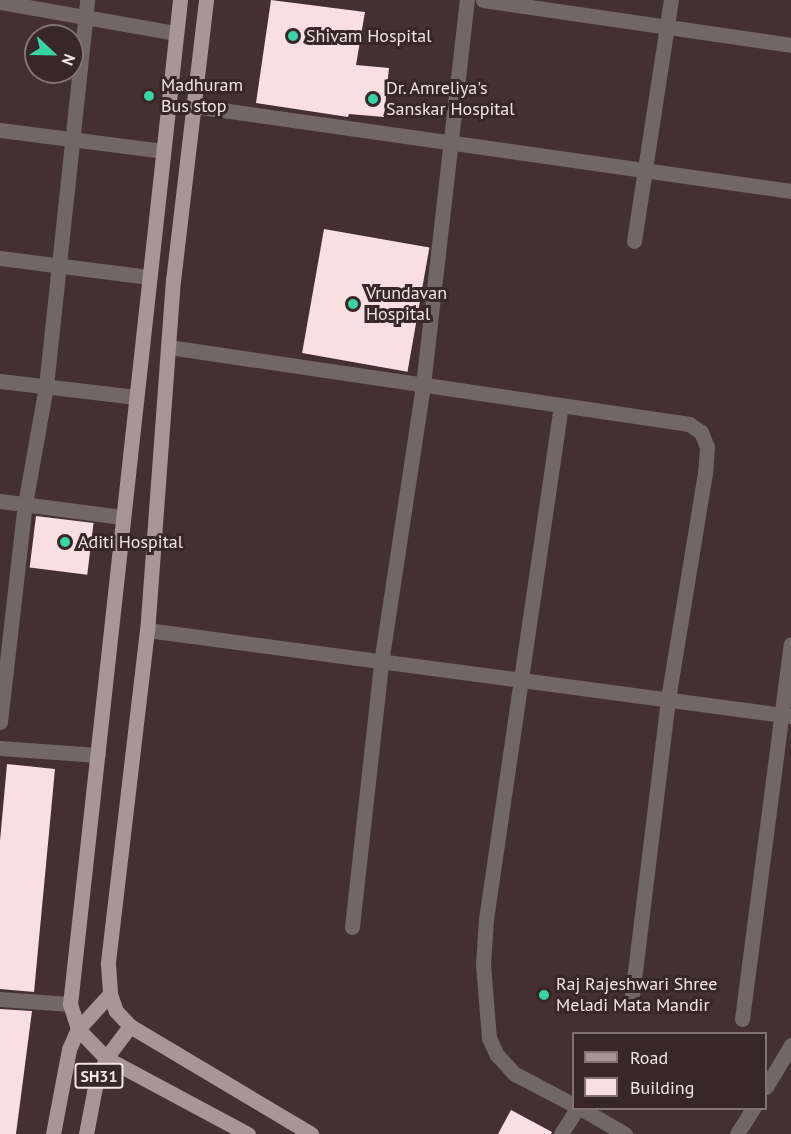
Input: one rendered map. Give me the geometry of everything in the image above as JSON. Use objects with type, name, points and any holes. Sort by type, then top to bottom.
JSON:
[{"type":"main road","points":[[180,0],[70,1004],[78,1029],[106,1058],[248,1134]]},
{"type":"main road","points":[[206,0],[173,279],[147,630],[108,964],[110,994],[116,1011],[130,1026],[311,1134]]},
{"type":"main road","points":[[52,1134],[69,1049],[78,1029],[110,994]]},
{"type":"main road","name":"SH31","points":[[86,1134],[95,1087],[106,1058],[130,1026]]},
{"type":"street","points":[[0,722],[4,628],[46,386],[87,0]]},
{"type":"street","points":[[352,927],[381,663],[423,385],[467,0]]},
{"type":"street","points":[[483,0],[791,45]]},
{"type":"street","points":[[634,240],[671,0]]},
{"type":"street","points":[[0,2],[176,33]]},
{"type":"street","points":[[194,106],[791,191]]},
{"type":"street","points":[[0,130],[163,151]]},
{"type":"street","points":[[0,258],[149,277]]},
{"type":"street","points":[[169,347],[689,424],[701,432],[706,447],[705,473],[668,699],[632,995]]},
{"type":"street","points":[[0,381],[136,397]]},
{"type":"street","points":[[561,405],[486,919],[485,1009],[489,1038],[496,1055],[515,1074],[572,1104]]},
{"type":"street","points":[[0,501],[122,517]]},
{"type":"street","points":[[147,630],[381,663],[786,715]]},
{"type":"street","points":[[742,1019],[786,715],[791,644]]},
{"type":"street","points":[[0,748],[98,755]]},
{"type":"street","points":[[0,999],[70,1004]]},
{"type":"street","points":[[767,1084],[791,1045]]},
{"type":"street","points":[[561,1134],[578,1110]]},
{"type":"street","points":[[583,1110],[625,1134]]},
{"type":"street","points":[[737,1134],[752,1110]]},
{"type":"building","points":[[271,0],[365,12],[356,65],[389,68],[384,117],[349,114],[348,117],[256,103]]},
{"type":"building","points":[[324,229],[429,248],[407,372],[302,353]]},
{"type":"building","points":[[36,516],[94,523],[87,575],[30,568]]},
{"type":"building","points":[[7,764],[55,769],[34,992],[0,989],[0,841]]},
{"type":"building","points":[[0,1009],[32,1011],[16,1134],[0,1134]]},
{"type":"building","points":[[511,1110],[552,1132],[551,1134],[498,1134]]},
{"type":"place","name":"Shivam Hospital","points":[[293,36]]},
{"type":"place","name":"Madhuram Bus stop","points":[[149,96]]},
{"type":"place","name":"Dr. Amreliya's Sanskar Hospital","points":[[373,99]]},
{"type":"place","name":"Vrundavan Hospital","points":[[353,304]]},
{"type":"place","name":"Aditi Hospital","points":[[65,542]]},
{"type":"place","name":"Raj Rajeshwari Shree Meladi Mata Mandir","points":[[544,995]]}]
